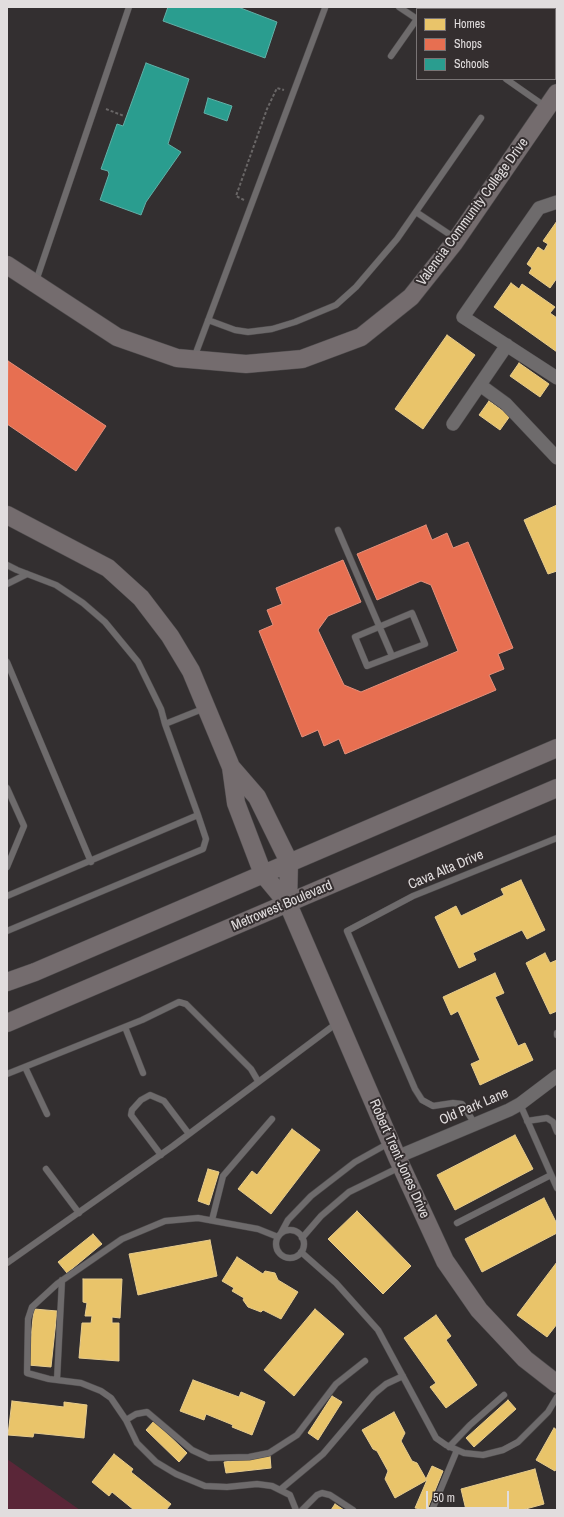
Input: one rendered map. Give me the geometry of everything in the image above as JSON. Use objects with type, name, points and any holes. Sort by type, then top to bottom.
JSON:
[{"type":"street","name":"Valencia Community College Drive","points":[[7,265],[35,285],[117,337],[177,358],[246,364],[302,359],[361,337],[411,297],[456,239],[552,100]]},
{"type":"street","points":[[557,202],[539,208],[463,317],[557,378]]},
{"type":"street","points":[[453,424],[507,345]]},
{"type":"street","points":[[480,385],[506,404],[557,458]]},
{"type":"street","points":[[7,515],[108,568],[141,598],[170,636],[191,671],[231,767],[236,803],[262,874]]},
{"type":"street","points":[[7,982],[35,972],[557,748]]},
{"type":"street","points":[[231,767],[257,797],[289,862]]},
{"type":"street","name":"Metrowest Boulevard","points":[[7,1023],[557,788]]},
{"type":"street","name":"Robert Trent Jones Drive","points":[[288,904],[289,862]]},
{"type":"street","name":"Robert Trent Jones Drive","points":[[262,874],[288,904],[340,1020],[396,1155],[445,1261],[479,1310],[525,1359],[557,1384]]},
{"type":"street","name":"Old Park Lane","points":[[396,1155],[475,1124],[520,1104],[557,1076]]},
{"type":"lane","points":[[35,285],[129,7]]},
{"type":"lane","points":[[193,360],[324,8]]},
{"type":"lane","points":[[401,8],[416,18]]},
{"type":"lane","points":[[391,56],[416,20]]},
{"type":"lane","points":[[508,80],[552,100]]},
{"type":"lane","points":[[208,320],[234,330],[248,332],[272,329],[295,322],[336,305],[356,287],[388,251],[481,118]]},
{"type":"lane","points":[[416,212],[456,239]]},
{"type":"lane","points":[[338,530],[392,656]]},
{"type":"lane","points":[[7,565],[56,585],[83,603],[105,622],[138,662],[161,709],[206,839],[202,849],[7,931]]},
{"type":"lane","points":[[7,584],[27,574]]},
{"type":"lane","points":[[412,613],[425,644],[366,666],[354,637],[380,626],[412,613]]},
{"type":"lane","points":[[7,662],[91,862]]},
{"type":"lane","points":[[165,724],[206,707]]},
{"type":"lane","points":[[7,788],[24,826],[7,867]]},
{"type":"lane","points":[[7,896],[91,862],[198,815]]},
{"type":"lane","name":"Cava Alta Drive","points":[[475,1124],[462,1104],[453,1103],[433,1106],[422,1100],[415,1089],[347,931],[413,896],[557,838]]},
{"type":"lane","points":[[7,1074],[180,1002],[186,1004],[251,1069],[258,1081]]},
{"type":"lane","points":[[7,1264],[161,1155],[340,1020]]},
{"type":"lane","points":[[125,1026],[143,1073]]},
{"type":"lane","points":[[25,1067],[47,1114]]},
{"type":"lane","points":[[161,1155],[131,1115],[132,1110],[141,1100],[150,1095],[164,1101],[189,1134]]},
{"type":"lane","points":[[520,1104],[557,1188]]},
{"type":"lane","points":[[527,1121],[547,1118],[553,1122],[557,1132]]},
{"type":"lane","points":[[212,1220],[223,1176],[272,1119]]},
{"type":"lane","points":[[296,1510],[290,1495],[281,1489],[272,1486],[258,1484],[205,1486],[176,1474],[156,1462],[137,1443],[126,1420],[111,1398],[101,1391],[80,1383],[57,1380],[27,1373],[28,1320],[32,1307],[62,1280],[122,1240],[165,1221],[198,1218],[258,1229],[280,1235],[290,1230],[295,1231],[302,1238],[303,1245],[301,1252],[291,1258],[280,1254],[276,1248],[280,1235],[288,1220],[311,1196],[356,1162],[396,1155]]},
{"type":"lane","points":[[302,1238],[321,1216],[396,1155]]},
{"type":"lane","points":[[46,1169],[79,1213]]},
{"type":"lane","points":[[457,1223],[551,1176]]},
{"type":"lane","points":[[301,1252],[336,1283],[378,1330],[436,1438],[449,1447],[464,1453],[483,1455],[503,1450],[518,1442],[548,1412],[557,1397]]},
{"type":"lane","points":[[57,1380],[62,1280]]},
{"type":"lane","points":[[126,1420],[136,1414],[147,1412],[192,1450],[209,1458],[249,1457],[269,1453],[297,1435],[336,1384],[365,1361]]},
{"type":"lane","points":[[281,1489],[323,1454],[374,1394],[386,1384],[403,1376]]},
{"type":"lane","points":[[449,1447],[470,1425],[504,1395]]},
{"type":"lane","points":[[432,1510],[457,1450]]},
{"type":"lane","points":[[302,1510],[317,1495],[322,1494],[330,1496],[353,1510]]},
{"type":"path","points":[[244,200],[236,196],[267,109],[277,88],[284,90]]},
{"type":"path","points":[[106,109],[124,116]]},
{"type":"shaded area","points":[[455,7],[557,7],[557,36],[556,37],[556,8]]},
{"type":"shaded area","points":[[7,1459],[80,1510],[7,1510]]},
{"type":"building: Homes","points":[[557,221],[557,278],[550,288],[529,273],[532,268],[527,264],[538,247],[544,251],[548,244],[543,241]]},
{"type":"building: Homes","points":[[511,283],[519,289],[522,284],[555,307],[550,313],[557,318],[557,352],[494,307]]},
{"type":"building: Homes","points":[[447,335],[475,355],[423,429],[395,409]]},
{"type":"building: Homes","points":[[519,363],[549,384],[540,397],[510,376]]},
{"type":"building: Homes","points":[[489,401],[510,416],[500,430],[479,415]]},
{"type":"building: Homes","points":[[557,505],[557,571],[548,574],[524,520]]},
{"type":"building: Homes","points":[[521,880],[545,930],[527,939],[522,930],[473,953],[476,960],[459,968],[435,917],[456,906],[461,916],[504,895],[501,889]]},
{"type":"building: Homes","points":[[545,953],[550,963],[557,960],[557,1011],[550,1014],[526,963]]},
{"type":"building: Homes","points":[[495,973],[504,993],[495,997],[518,1046],[525,1043],[533,1060],[480,1085],[471,1064],[480,1060],[458,1011],[451,1015],[443,997]]},
{"type":"building: Homes","points":[[292,1129],[320,1150],[271,1214],[238,1189],[252,1171],[257,1175]]},
{"type":"building: Homes","points":[[515,1135],[533,1169],[455,1210],[437,1175]]},
{"type":"building: Homes","points":[[208,1169],[219,1172],[209,1205],[198,1201]]},
{"type":"building: Homes","points":[[544,1198],[557,1224],[557,1233],[482,1272],[465,1239]]},
{"type":"building: Homes","points":[[357,1211],[411,1266],[383,1294],[328,1239]]},
{"type":"building: Homes","points":[[93,1234],[102,1244],[67,1273],[58,1262]]},
{"type":"building: Homes","points":[[210,1240],[217,1276],[138,1295],[129,1254]]},
{"type":"building: Homes","points":[[237,1257],[263,1274],[265,1271],[275,1273],[278,1280],[298,1292],[281,1319],[263,1310],[261,1312],[248,1307],[243,1300],[244,1298],[232,1291],[234,1288],[222,1281]]},
{"type":"building: Homes","points":[[557,1262],[557,1324],[547,1337],[517,1315]]},
{"type":"building: Homes","points":[[83,1279],[122,1279],[120,1318],[112,1317],[112,1323],[119,1323],[119,1361],[79,1358],[82,1323],[91,1323],[92,1316],[85,1316],[87,1303],[83,1302]]},
{"type":"building: Homes","points":[[34,1309],[57,1311],[51,1367],[28,1365]]},
{"type":"building: Homes","points":[[315,1309],[344,1334],[294,1396],[264,1370]]},
{"type":"building: Homes","points":[[436,1315],[451,1336],[446,1340],[477,1385],[446,1408],[430,1387],[436,1383],[404,1338]]},
{"type":"building: Homes","points":[[193,1380],[239,1397],[241,1392],[265,1402],[252,1435],[232,1427],[233,1425],[206,1414],[204,1420],[180,1411]]},
{"type":"building: Homes","points":[[332,1396],[342,1402],[318,1440],[308,1433]]},
{"type":"building: Homes","points":[[508,1400],[516,1409],[474,1447],[466,1438]]},
{"type":"building: Homes","points":[[12,1401],[64,1407],[64,1402],[87,1405],[84,1438],[34,1433],[33,1437],[8,1435]]},
{"type":"building: Homes","points":[[394,1412],[405,1433],[401,1441],[412,1461],[417,1463],[426,1479],[432,1466],[443,1471],[427,1510],[415,1508],[427,1480],[395,1498],[385,1479],[388,1471],[377,1451],[373,1449],[362,1430]]},
{"type":"building: Homes","points":[[154,1421],[187,1453],[179,1462],[146,1430]]},
{"type":"building: Homes","points":[[554,1428],[557,1430],[557,1467],[555,1471],[536,1460]]},
{"type":"building: Homes","points":[[114,1454],[133,1469],[131,1472],[171,1504],[166,1510],[134,1510],[112,1492],[109,1496],[92,1482]]},
{"type":"building: Homes","points":[[270,1456],[271,1468],[226,1473],[224,1462]]},
{"type":"building: Homes","points":[[535,1469],[544,1504],[522,1510],[466,1510],[461,1489]]},
{"type":"building: Homes","points":[[335,1504],[344,1510],[331,1510]]},
{"type":"building: Shops","points":[[8,361],[106,426],[76,471],[7,424]]},
{"type":"building: Shops","points":[[426,525],[432,540],[447,533],[453,548],[468,542],[513,648],[498,654],[504,669],[489,675],[496,690],[345,754],[339,739],[324,746],[318,730],[302,737],[259,631],[273,625],[267,610],[282,604],[276,588],[343,560],[361,602],[328,616],[318,630],[344,685],[361,692],[458,651],[431,585],[421,581],[377,600],[357,554]]},
{"type":"building: Schools","points":[[168,7],[238,7],[277,22],[265,58],[163,21]]},
{"type":"building: Schools","points":[[146,63],[189,79],[168,144],[181,152],[146,202],[141,215],[100,200],[109,174],[108,171],[101,169],[117,124],[123,126]]},
{"type":"building: Schools","points":[[208,98],[232,106],[227,121],[204,113]]}]
